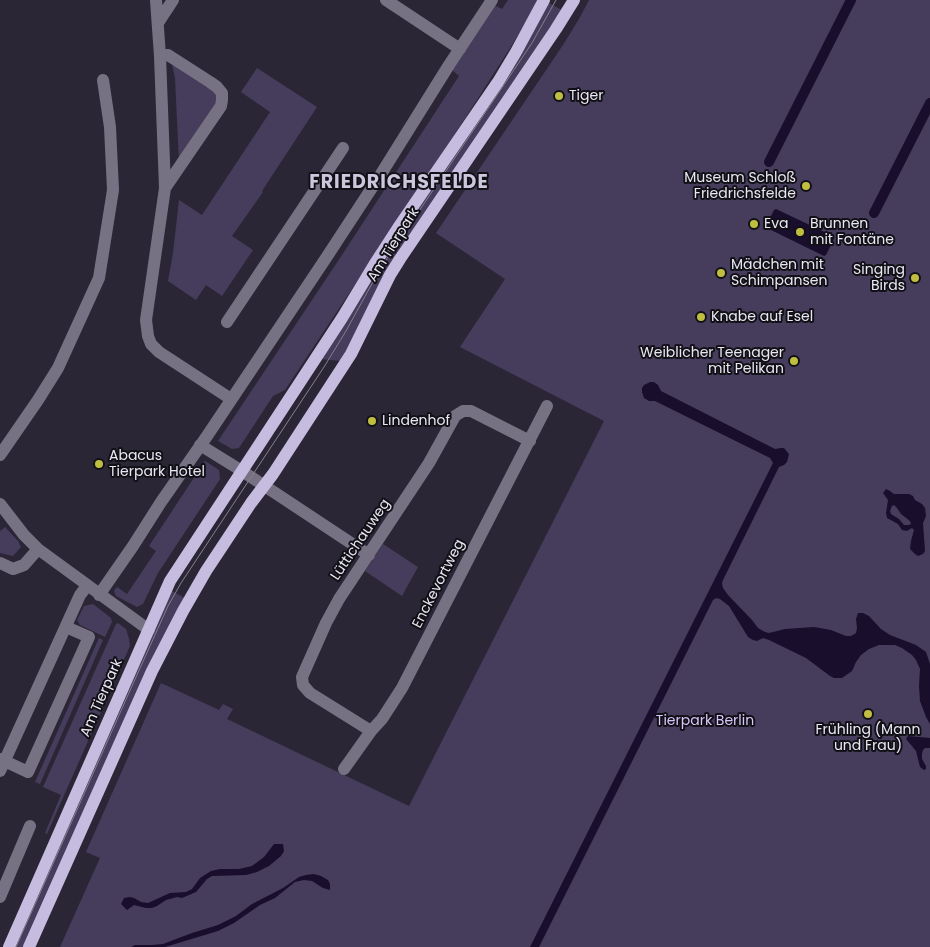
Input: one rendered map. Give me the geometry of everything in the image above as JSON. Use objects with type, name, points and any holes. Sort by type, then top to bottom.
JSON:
[{"type":"main road","name":"Am Tierpark","points":[[9,947],[170,581],[342,318],[398,228],[498,82],[544,0]]},
{"type":"main road","name":"Am Tierpark","points":[[29,947],[163,648],[201,580],[351,354],[400,259],[574,0]]},
{"type":"street","points":[[156,0],[165,188],[146,322],[148,336],[151,344],[160,352],[231,399]]},
{"type":"street","points":[[158,23],[173,0]]},
{"type":"street","points":[[386,0],[460,49]]},
{"type":"street","points":[[99,595],[381,174],[492,0]]},
{"type":"street","points":[[160,56],[168,55],[210,82],[222,93],[221,106],[165,188]]},
{"type":"street","points":[[0,455],[58,368],[99,278],[113,190],[110,126],[103,80]]},
{"type":"street","points":[[227,322],[343,148]]},
{"type":"street","name":"Enckevortweg","points":[[344,769],[382,719],[402,688],[547,406]]},
{"type":"street","name":"Lüttichauweg","points":[[371,731],[310,693],[303,685],[302,677],[326,622],[339,599],[429,464],[455,416],[463,411],[471,411],[530,441]]},
{"type":"street","points":[[200,445],[369,555]]},
{"type":"street","points":[[0,504],[38,550],[148,630]]},
{"type":"street","points":[[0,563],[13,569],[24,565],[38,550]]},
{"type":"street","points":[[66,627],[89,637],[28,772],[2,764],[80,595],[87,586]]},
{"type":"street","points":[[0,897],[30,826]]},
{"type":"green space","points":[[508,0],[539,0],[466,117],[285,390],[273,396],[239,448],[232,449],[218,441],[459,76],[452,70],[494,6],[502,9]]},
{"type":"green space","name":"Tierpark Berlin","points":[[589,0],[930,0],[930,947],[60,947],[100,858],[86,852],[161,683],[219,710],[223,704],[233,709],[227,719],[409,806],[604,421],[460,347],[505,279],[436,233],[563,45]]},
{"type":"green space","points":[[547,2],[562,10],[342,361],[320,359]]},
{"type":"green space","points":[[172,64],[217,93],[217,102],[179,162],[175,78]]},
{"type":"green space","points":[[257,68],[317,107],[263,192],[232,236],[253,250],[222,296],[206,285],[196,300],[168,281],[179,200],[202,215],[270,112],[241,92]]},
{"type":"green space","points":[[205,461],[219,470],[220,479],[158,573],[143,604],[137,607],[116,596],[114,591],[117,587],[127,594],[156,551],[149,546]]},
{"type":"green space","points":[[5,527],[21,547],[13,556],[0,553],[0,531]]},
{"type":"green space","points":[[383,544],[418,567],[402,596],[365,571]]},
{"type":"green space","points":[[170,590],[185,598],[26,947],[13,947]]},
{"type":"green space","points":[[93,604],[111,618],[112,622],[105,637],[80,625],[77,620],[84,606]]},
{"type":"green space","points":[[118,623],[126,629],[130,646],[47,834],[45,833],[61,795],[43,787]]},
{"type":"green space","points":[[99,638],[103,640],[40,784],[35,782]]},
{"type":"shaded area","name":"Brunnen mit Fontäne","points":[[776,209],[833,236],[834,239],[826,255],[824,256],[767,228],[766,226]]},
{"type":"shaded area","points":[[650,382],[658,385],[661,391],[775,449],[784,448],[789,454],[787,462],[779,467],[723,580],[723,588],[728,595],[758,628],[765,632],[814,627],[851,636],[856,633],[858,613],[863,613],[890,635],[916,645],[926,652],[930,664],[930,724],[920,701],[920,669],[912,655],[902,648],[895,645],[879,645],[869,649],[861,655],[852,671],[842,678],[834,678],[806,658],[769,640],[763,638],[757,641],[748,637],[729,606],[716,598],[713,600],[539,947],[530,947],[773,463],[770,458],[655,401],[649,401],[644,398],[642,388]]},
{"type":"shaded area","points":[[886,489],[894,494],[909,494],[925,508],[926,516],[923,523],[925,551],[923,554],[918,556],[910,549],[914,530],[912,528],[907,531],[902,530],[898,524],[887,518],[888,500],[883,493]],"holes":[[[894,505],[910,521],[911,524],[904,525],[891,514],[892,506]]]},
{"type":"shaded area","points":[[908,736],[930,738],[930,748],[925,748],[922,754],[926,769],[924,770],[920,767],[916,751],[906,739]]},
{"type":"shaded area","points":[[274,844],[283,844],[284,851],[281,856],[269,866],[257,872],[246,875],[212,876],[196,892],[182,898],[177,897],[166,900],[152,908],[134,905],[127,910],[121,904],[124,898],[130,897],[148,903],[170,893],[186,892],[192,889],[200,878],[211,871],[252,866],[264,857]]},
{"type":"shaded area","points":[[314,874],[328,880],[330,890],[312,881],[295,882],[275,898],[218,931],[165,947],[131,947],[135,945],[163,944],[218,925],[299,877]]},
{"type":"waterway","points":[[769,162],[851,0]]},
{"type":"waterway","points":[[874,213],[930,103]]},
{"type":"tram line","points":[[16,947],[168,606],[181,583],[324,367],[380,269],[532,43],[556,0]]},
{"type":"place","name":"Tiger","points":[[559,96]]},
{"type":"place","name":"Museum Schloß Friedrichsfelde","points":[[806,186]]},
{"type":"place","name":"Eva","points":[[754,224]]},
{"type":"place","name":"Brunnen mit Fontäne","points":[[800,232]]},
{"type":"place","name":"Mädchen mit Schimpansen","points":[[721,273]]},
{"type":"place","name":"Singing Birds","points":[[915,278]]},
{"type":"place","name":"Knabe auf Esel","points":[[701,317]]},
{"type":"place","name":"Weiblicher Teenager mit Pelikan","points":[[794,361]]},
{"type":"place","name":"Lindenhof","points":[[372,421]]},
{"type":"place","name":"Abacus Tierpark Hotel","points":[[99,464]]},
{"type":"place","name":"Frühling (Mann und Frau)","points":[[868,714]]},
{"type":"district","name":"FRIEDRICHSFELDE","points":[[399,183]]}]
